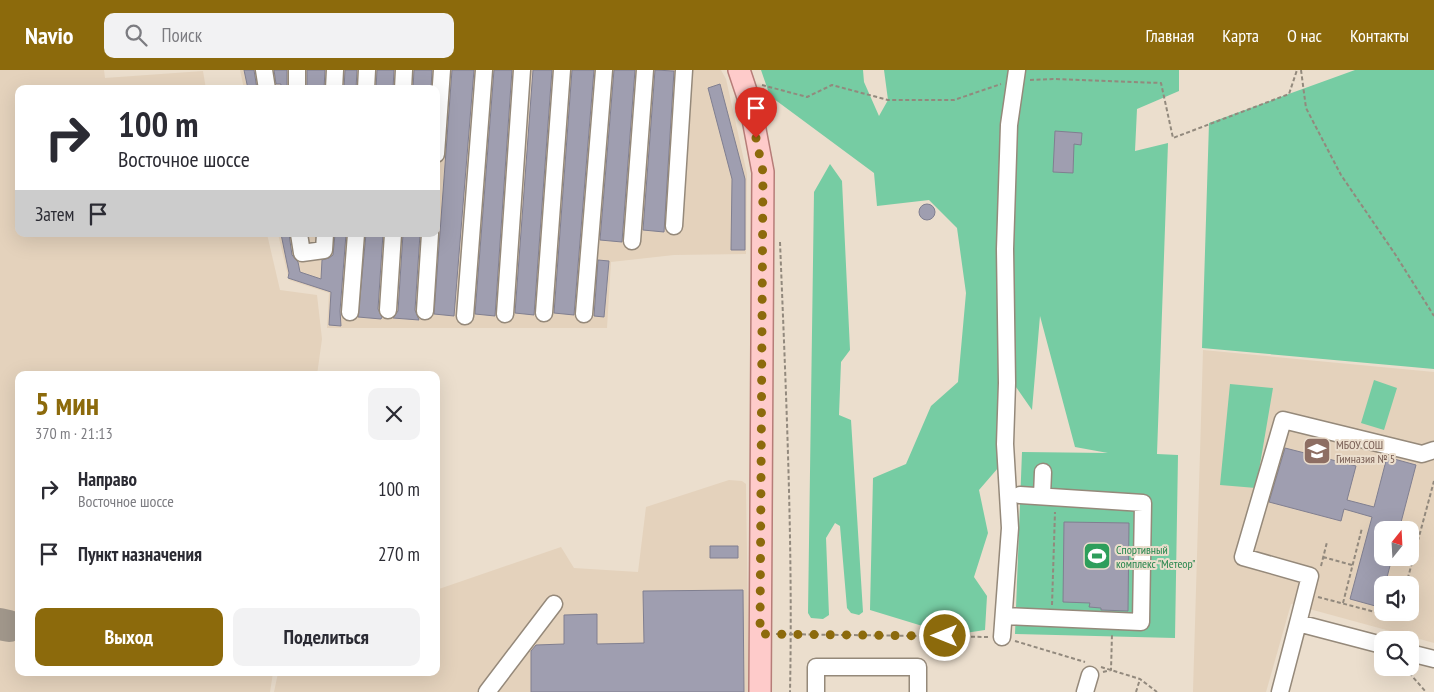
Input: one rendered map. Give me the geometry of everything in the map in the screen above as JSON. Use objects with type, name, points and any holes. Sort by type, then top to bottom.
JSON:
[{"type":"main road","points":[[739,70],[750,103],[763,172],[760,692]]},
{"type":"street","points":[[264,70],[266,85]]},
{"type":"street","points":[[297,85],[298,70]]},
{"type":"street","points":[[334,85],[336,70]]},
{"type":"street","points":[[366,85],[367,70]]},
{"type":"street","points":[[403,85],[404,70]]},
{"type":"street","points":[[440,98],[442,70]]},
{"type":"street","points":[[465,316],[484,70]]},
{"type":"street","points":[[505,314],[522,70]]},
{"type":"street","points":[[544,313],[562,70]]},
{"type":"street","points":[[584,314],[604,70]]},
{"type":"street","points":[[632,241],[645,70]]},
{"type":"street","points":[[674,226],[684,70]]},
{"type":"street","points":[[1002,637],[1010,528],[1005,444],[1007,383],[1005,248],[1009,125],[1016,76]]},
{"type":"street","points":[[299,237],[302,253],[324,250],[325,237]]},
{"type":"street","points":[[350,312],[356,237]]},
{"type":"street","points":[[388,310],[394,237]]},
{"type":"street","points":[[425,311],[430,237]]},
{"type":"street","points":[[1280,692],[1310,576],[1243,556],[1283,420],[1422,454],[1434,450]]},
{"type":"street","points":[[1044,472],[1049,497]]},
{"type":"street","points":[[1004,616],[1141,622],[1144,503],[1020,495]]},
{"type":"street","points":[[487,692],[554,604]]},
{"type":"street","points":[[1298,623],[1374,643]]},
{"type":"street","points":[[1419,655],[1434,659]]},
{"type":"street","points":[[816,692],[816,667],[918,667],[918,692]]},
{"type":"street","points":[[1085,692],[1090,675]]},
{"type":"path","points":[[757,84],[806,96],[832,85],[888,100],[954,100],[1008,81],[1016,76],[1161,83],[1173,138],[1289,94],[1297,70]]},
{"type":"path","points":[[1300,70],[1306,108],[1341,174],[1434,316]]},
{"type":"path","points":[[780,242],[786,375],[791,634],[790,692]]},
{"type":"path","points":[[1408,576],[1434,481]]},
{"type":"path","points":[[1049,497],[1051,619]]},
{"type":"path","points":[[1343,603],[1362,528]]},
{"type":"path","points":[[1323,558],[1353,565]]},
{"type":"path","points":[[1306,594],[1374,611]]},
{"type":"path","points":[[1111,670],[1112,621]]},
{"type":"path","points":[[760,634],[1002,637],[1140,678],[1158,692]]},
{"type":"path","points":[[1412,676],[1426,692]]},
{"type":"path","points":[[1136,692],[1140,678]]},
{"type":"shaded area","points":[[0,70],[104,70],[105,78],[203,71],[205,85],[15,85],[15,237],[268,237],[280,290],[317,295],[322,339],[318,371],[15,371],[15,676],[273,676],[270,692],[0,692]]},
{"type":"shaded area","points":[[240,70],[721,70],[726,79],[747,174],[746,254],[674,255],[611,262],[607,328],[327,328],[329,293],[289,280],[279,237],[440,237],[440,85],[243,85]]},
{"type":"shaded area","name":"МБОУ СОШ Гимназия № 5","points":[[1203,350],[1434,372],[1434,643],[1419,639],[1419,631],[1390,631],[1291,604],[1266,692],[1193,692]]},
{"type":"shaded area","points":[[729,480],[742,481],[746,484],[749,692],[274,692],[277,676],[440,676],[440,589],[561,547],[574,568],[638,572],[646,507]]},
{"type":"green space","points":[[761,70],[863,70],[864,82],[879,116],[888,100],[884,70],[1179,70],[1179,91],[1137,109],[1135,151],[1168,143],[1157,454],[1178,455],[1175,638],[1015,634],[1022,452],[1108,453],[1075,447],[1040,316],[1032,410],[1002,367],[998,468],[979,490],[988,533],[974,577],[987,596],[985,630],[952,635],[870,610],[873,478],[906,464],[931,406],[958,382],[966,293],[957,228],[929,200],[877,206],[874,173],[770,96]]},
{"type":"green space","points":[[1355,70],[1434,70],[1434,369],[1202,348],[1209,123]]},
{"type":"green space","points":[[830,164],[842,181],[850,350],[841,362],[839,415],[851,420],[863,612],[859,615],[851,613],[847,608],[840,526],[835,523],[826,538],[829,615],[823,619],[811,618],[808,613],[814,192]]},
{"type":"green space","points":[[1374,380],[1397,388],[1384,430],[1361,423]]},
{"type":"green space","points":[[1230,384],[1273,388],[1256,488],[1220,485]]},
{"type":"building","points":[[244,70],[254,70],[256,85],[247,85]]},
{"type":"building","points":[[274,70],[287,70],[287,85],[276,84]]},
{"type":"building","points":[[307,70],[325,70],[324,85],[307,85]]},
{"type":"building","points":[[345,70],[357,70],[356,85],[344,85]]},
{"type":"building","points":[[377,70],[394,70],[393,85],[376,85]]},
{"type":"building","points":[[414,70],[432,70],[431,85],[413,85]]},
{"type":"building","points":[[452,70],[474,70],[454,316],[434,314]]},
{"type":"building","points":[[494,70],[512,70],[495,316],[475,314]]},
{"type":"building","points":[[533,70],[552,70],[534,315],[515,313]]},
{"type":"building","points":[[572,70],[594,70],[574,315],[554,313]]},
{"type":"building","points":[[614,70],[635,70],[622,242],[600,240]]},
{"type":"building","points":[[655,70],[674,71],[664,232],[643,230]]},
{"type":"building","points":[[720,84],[745,179],[745,250],[731,250],[732,179],[708,88]]},
{"type":"building","points":[[1055,131],[1082,133],[1081,145],[1074,144],[1073,173],[1053,172]]},
{"type":"building","points":[[927,204],[935,212],[927,220],[919,212]]},
{"type":"building","points":[[282,237],[289,237],[292,255],[298,262],[300,272],[321,279],[322,260],[333,255],[335,237],[346,237],[340,311],[341,326],[329,325],[331,292],[288,278],[289,273]]},
{"type":"building","points":[[366,237],[383,237],[378,309],[382,317],[381,319],[358,317]]},
{"type":"building","points":[[403,237],[420,237],[415,310],[419,320],[393,318],[398,311]]},
{"type":"building","points":[[598,260],[609,261],[604,317],[594,316]]},
{"type":"building","points":[[1285,448],[1356,466],[1347,500],[1374,507],[1387,457],[1416,465],[1401,521],[1374,521],[1374,566],[1390,566],[1387,576],[1374,576],[1374,606],[1350,599],[1372,517],[1344,509],[1341,521],[1269,502]]},
{"type":"building","points":[[1064,522],[1129,523],[1128,611],[1101,610],[1101,608],[1089,607],[1090,603],[1063,602]]},
{"type":"building","points":[[710,546],[738,546],[738,558],[710,558]]},
{"type":"building","points":[[743,590],[744,692],[531,692],[531,651],[536,645],[564,644],[564,615],[597,614],[597,644],[644,643],[643,591]]},
{"type":"taxiway","points":[[0,624],[9,626]]},
{"type":"place","name":"МБОУ СОШ Гимназия № 5","points":[[1317,451]]},
{"type":"place","name":"Спортивный комплекс \"Метеор\"","points":[[1097,556]]},
{"type":"route","points":[[756,138],[763,172],[760,634],[945,636]]}]
